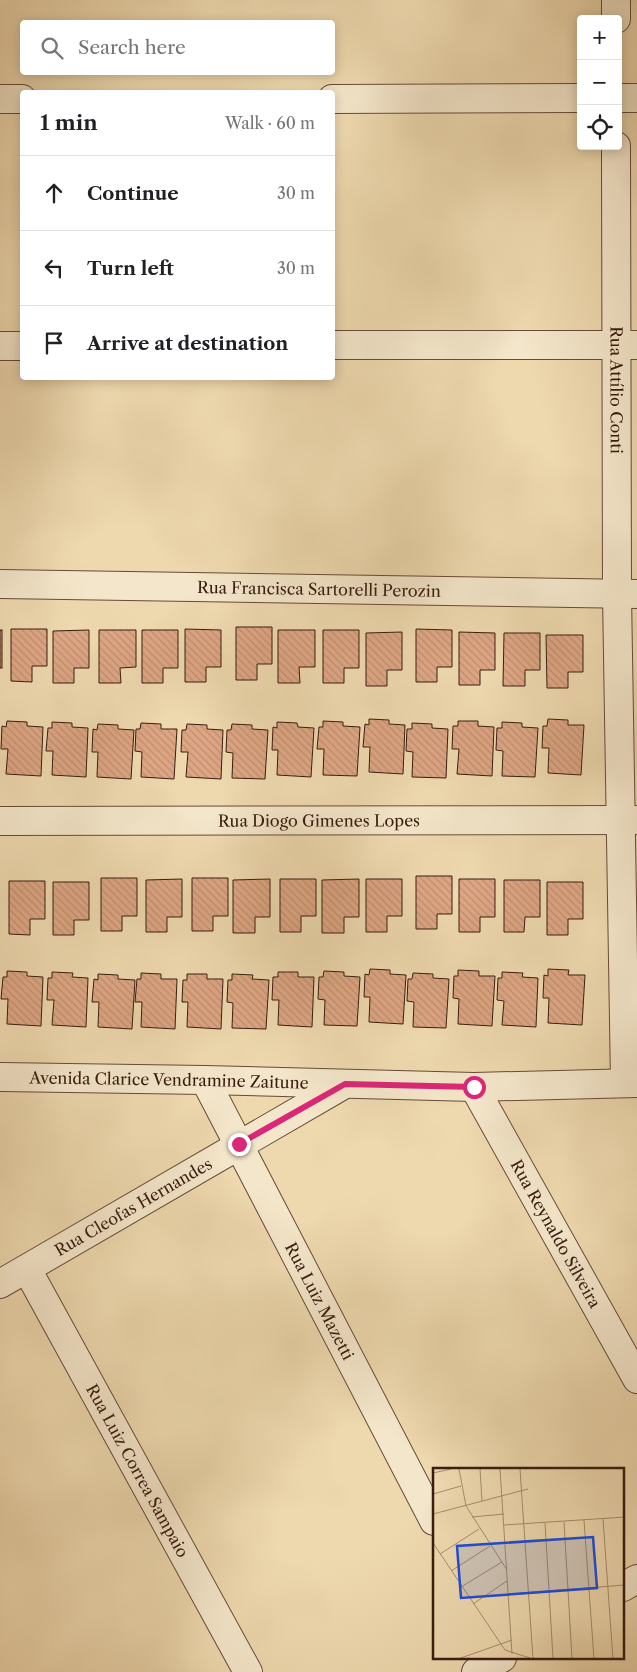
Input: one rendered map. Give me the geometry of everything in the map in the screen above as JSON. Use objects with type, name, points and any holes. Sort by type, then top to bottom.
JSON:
[{"type":"street","points":[[616,0],[616,15]]},
{"type":"street","points":[[335,99],[577,98]]},
{"type":"street","points":[[622,98],[637,98]]},
{"type":"street","points":[[0,99],[20,99]]},
{"type":"street","name":"Rua Attílio Conti","points":[[616,150],[627,345],[631,1084]]},
{"type":"street","points":[[335,345],[627,345]]},
{"type":"street","points":[[0,346],[20,346]]},
{"type":"street","name":"Rua Francisca Sartorelli Perozin","points":[[0,584],[627,594]]},
{"type":"street","name":"Rua Diogo Gimenes Lopes","points":[[0,821],[630,819]]},
{"type":"street","name":"Avenida Clarice Vendramine Zaitune","points":[[0,1077],[474,1087],[631,1084]]},
{"type":"street","name":"Rua Luiz Mazetti","points":[[205,1080],[433,1519]]},
{"type":"street","name":"Rua Cleofas Hernandes","points":[[0,1284],[345,1084]]},
{"type":"street","name":"Rua Reynaldo Silveira","points":[[474,1087],[637,1379]]},
{"type":"street","name":"Rua Luiz Correa Sampaio","points":[[27,1270],[248,1672]]},
{"type":"street","points":[[624,1586],[637,1579]]},
{"type":"street","points":[[476,1672],[498,1660]]},
{"type":"building","points":[[236,627],[272,627],[272,664],[257,664],[257,680],[236,680]]},
{"type":"building","points":[[11,629],[47,629],[47,666],[32,666],[32,682],[11,681]]},
{"type":"building","points":[[185,629],[221,630],[221,667],[206,667],[206,682],[185,682]]},
{"type":"building","points":[[416,629],[452,630],[452,667],[437,667],[437,682],[416,682]]},
{"type":"building","points":[[0,630],[2,630],[2,668],[0,668]]},
{"type":"building","points":[[89,630],[89,668],[74,668],[74,683],[53,683],[53,631]]},
{"type":"building","points":[[99,630],[136,630],[136,667],[120,668],[121,683],[99,683]]},
{"type":"building","points":[[142,630],[178,630],[178,668],[163,668],[163,683],[142,683]]},
{"type":"building","points":[[278,630],[315,630],[315,667],[299,667],[300,683],[278,683]]},
{"type":"building","points":[[323,630],[359,630],[359,668],[344,668],[344,683],[323,683]]},
{"type":"building","points":[[402,632],[402,670],[387,670],[387,686],[366,686],[366,633]]},
{"type":"building","points":[[459,632],[495,633],[495,670],[480,670],[480,685],[459,685]]},
{"type":"building","points":[[504,633],[540,633],[540,670],[525,670],[525,686],[503,686]]},
{"type":"building","points":[[546,635],[583,635],[583,672],[568,672],[568,688],[547,688]]},
{"type":"building","points":[[369,719],[389,720],[389,724],[405,725],[403,774],[369,772],[370,747],[363,747],[365,724],[369,725]]},
{"type":"building","points":[[548,719],[568,720],[568,725],[584,725],[581,775],[548,773],[549,748],[542,748],[543,726],[547,726]]},
{"type":"building","points":[[7,721],[27,722],[27,726],[43,727],[41,776],[6,774],[8,749],[1,749],[2,726],[6,727]]},
{"type":"building","points":[[323,721],[343,722],[343,726],[360,727],[357,776],[323,775],[324,749],[317,749],[319,727],[323,727]]},
{"type":"building","points":[[458,721],[478,721],[478,726],[494,727],[492,776],[457,774],[459,749],[452,749],[453,726],[458,726]]},
{"type":"building","points":[[52,722],[72,723],[72,727],[88,728],[86,777],[52,775],[53,751],[46,751],[48,728],[52,728]]},
{"type":"building","points":[[277,722],[297,723],[298,727],[314,728],[311,777],[277,775],[278,750],[272,750],[273,727],[277,728]]},
{"type":"building","points":[[502,722],[522,723],[522,727],[538,728],[535,777],[502,776],[503,751],[496,750],[497,728],[502,728]]},
{"type":"building","points":[[141,723],[161,724],[161,729],[177,729],[174,779],[141,777],[142,752],[135,751],[136,729],[140,729]]},
{"type":"building","points":[[412,723],[432,724],[432,728],[448,729],[446,778],[412,777],[413,752],[406,751],[407,729],[412,729]]},
{"type":"building","points":[[98,724],[118,725],[118,729],[134,730],[131,779],[97,777],[98,752],[92,752],[93,729],[97,730]]},
{"type":"building","points":[[187,724],[207,725],[207,729],[223,730],[221,779],[186,777],[188,752],[181,752],[182,730],[186,730]]},
{"type":"building","points":[[232,724],[252,725],[252,729],[268,730],[265,779],[232,778],[233,753],[226,752],[227,730],[231,730]]},
{"type":"building","points":[[416,876],[452,876],[452,914],[437,914],[437,929],[416,929]]},
{"type":"building","points":[[101,878],[137,878],[137,916],[122,916],[122,931],[101,931]]},
{"type":"building","points":[[192,878],[228,878],[228,916],[213,916],[213,931],[192,931]]},
{"type":"building","points":[[182,879],[182,917],[167,917],[167,932],[146,932],[146,880]]},
{"type":"building","points":[[270,879],[270,917],[255,917],[255,933],[233,933],[233,880]]},
{"type":"building","points":[[280,879],[316,879],[316,916],[301,916],[301,932],[280,932]]},
{"type":"building","points":[[359,879],[359,917],[344,917],[344,933],[322,933],[322,880]]},
{"type":"building","points":[[366,879],[402,879],[402,916],[387,916],[387,932],[366,932]]},
{"type":"building","points":[[459,879],[495,879],[495,917],[480,917],[480,932],[459,932]]},
{"type":"building","points":[[504,880],[540,880],[540,917],[525,917],[524,932],[504,932]]},
{"type":"building","points":[[9,881],[45,881],[45,919],[30,919],[30,935],[9,934]]},
{"type":"building","points":[[53,882],[89,882],[89,920],[74,920],[74,935],[53,935]]},
{"type":"building","points":[[547,882],[583,882],[583,919],[568,919],[568,935],[547,935]]},
{"type":"building","points":[[370,969],[390,970],[390,974],[406,975],[403,1024],[369,1022],[370,997],[364,997],[365,974],[369,975]]},
{"type":"building","points":[[548,969],[569,970],[568,975],[585,975],[582,1025],[548,1023],[549,998],[543,998],[544,975],[548,976]]},
{"type":"building","points":[[458,970],[479,971],[479,976],[495,976],[492,1026],[458,1024],[459,999],[453,998],[454,976],[458,976]]},
{"type":"building","points":[[7,971],[27,972],[27,976],[43,977],[41,1026],[7,1024],[8,999],[1,999],[3,977],[7,977]]},
{"type":"building","points":[[324,971],[344,972],[344,976],[360,977],[357,1026],[324,1025],[325,1000],[318,999],[319,977],[323,977]]},
{"type":"building","points":[[52,972],[73,973],[72,977],[88,978],[86,1027],[52,1025],[54,1000],[47,1000],[48,978],[52,978]]},
{"type":"building","points":[[278,972],[298,972],[298,977],[314,977],[312,1027],[278,1025],[279,1000],[272,1000],[273,977],[278,977]]},
{"type":"building","points":[[502,972],[523,973],[522,977],[538,978],[536,1027],[502,1025],[504,1001],[497,1000],[498,978],[502,978]]},
{"type":"building","points":[[141,973],[161,974],[161,979],[177,979],[175,1029],[141,1027],[142,1002],[135,1002],[137,979],[141,979]]},
{"type":"building","points":[[413,973],[433,974],[433,978],[449,979],[446,1028],[413,1027],[414,1002],[407,1001],[408,979],[412,979]]},
{"type":"building","points":[[98,974],[118,975],[118,979],[135,980],[132,1029],[98,1027],[99,1002],[92,1002],[94,979],[98,980]]},
{"type":"building","points":[[187,974],[207,974],[207,979],[223,979],[221,1029],[187,1027],[188,1002],[182,1002],[183,980],[187,980]]},
{"type":"building","points":[[232,974],[253,975],[252,979],[269,980],[266,1029],[232,1028],[233,1003],[227,1002],[228,980],[232,980]]},
{"type":"route","points":[[239,1144],[345,1084],[474,1087]]}]
